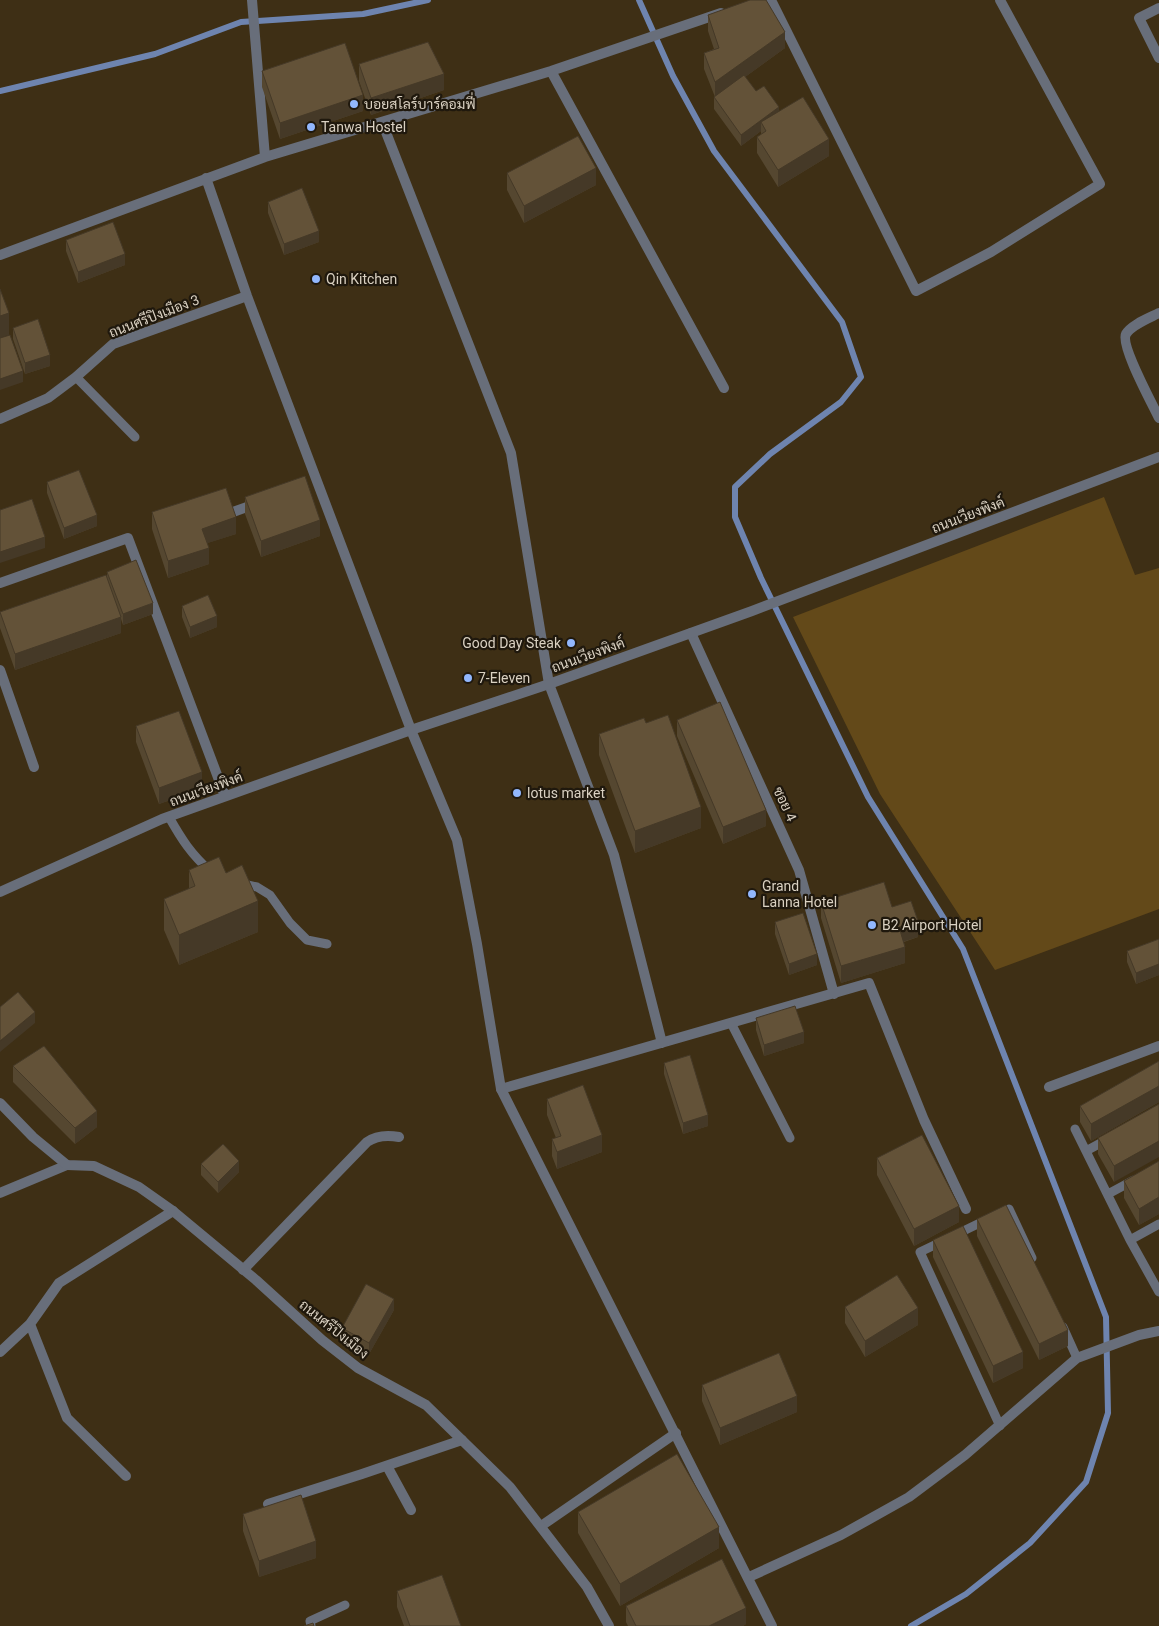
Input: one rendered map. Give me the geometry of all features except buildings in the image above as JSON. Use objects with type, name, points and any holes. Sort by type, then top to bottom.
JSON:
[{"type":"street","points":[[252,0],[265,157]]},
{"type":"street","points":[[771,0],[916,291],[991,252],[1100,184],[1000,0]]},
{"type":"street","points":[[1159,8],[1139,18],[1159,58]]},
{"type":"street","points":[[0,255],[265,157],[551,71],[730,9]]},
{"type":"street","points":[[551,71],[724,388]]},
{"type":"street","points":[[382,122],[511,452],[549,684],[614,855],[662,1043]]},
{"type":"street","points":[[206,178],[313,483],[411,730],[457,840],[477,944],[501,1089],[749,1577],[772,1626]]},
{"type":"street","name":"ถนนศรีปิงเมือง 3","points":[[0,419],[48,398],[76,377],[113,344],[247,296]]},
{"type":"street","points":[[1159,314],[1140,322],[1126,334],[1124,342],[1159,418]]},
{"type":"street","name":"ถนนเวียงพิงค์","points":[[0,892],[169,817],[752,611],[1159,457]]},
{"type":"street","points":[[233,512],[271,499]]},
{"type":"street","points":[[0,583],[128,538],[225,796]]},
{"type":"street","name":"ซอย 4","points":[[691,633],[799,870],[834,994]]},
{"type":"street","points":[[0,670],[34,767]]},
{"type":"street","points":[[501,1089],[869,983],[924,1120],[966,1209]]},
{"type":"street","points":[[1049,1087],[1159,1046]]},
{"type":"street","points":[[0,1103],[33,1137],[67,1165],[0,1194]]},
{"type":"street","points":[[243,1270],[367,1142],[382,1136],[399,1137]]},
{"type":"street","name":"ถนนศรีปิงเมือง","points":[[67,1165],[94,1166],[139,1187],[173,1211],[322,1340],[358,1368],[426,1405],[510,1487],[587,1587],[609,1626]]},
{"type":"street","points":[[0,1352],[30,1324],[59,1283],[173,1211]]},
{"type":"street","points":[[30,1324],[67,1418],[126,1476]]},
{"type":"street","points":[[749,1577],[841,1535],[909,1498],[1000,1426],[1077,1358],[1139,1335],[1159,1331]]},
{"type":"street","points":[[541,1526],[676,1433]]},
{"type":"street","points":[[268,1504],[462,1440]]},
{"type":"street","points":[[386,1466],[411,1510]]},
{"type":"lane","points":[[76,377],[135,437]]},
{"type":"lane","points":[[169,817],[194,858],[212,874],[257,887],[270,895],[290,923],[307,940],[327,944]]},
{"type":"lane","points":[[731,1023],[790,1138]]},
{"type":"lane","points":[[1075,1129],[1130,1240],[1159,1292]]},
{"type":"lane","points":[[1086,1151],[1118,1133]]},
{"type":"lane","points":[[1108,1194],[1142,1176]]},
{"type":"lane","points":[[1000,1426],[920,1252],[1009,1209],[1037,1270]]},
{"type":"lane","points":[[1130,1240],[1159,1224]]},
{"type":"lane","points":[[1057,1314],[1077,1358]]},
{"type":"lane","points":[[312,1626],[310,1621],[345,1605]]},
{"type":"shaded area","points":[[1104,497],[1135,575],[1159,568],[1159,909],[995,970],[880,794],[793,617]]},
{"type":"waterway","points":[[0,91],[155,54],[241,22],[363,14],[428,0]]},
{"type":"waterway","points":[[639,0],[673,76],[714,151],[842,322],[861,377],[841,402],[770,454],[735,487],[735,517],[761,578],[868,797],[963,949],[1106,1317],[1108,1413],[1086,1482],[1030,1543],[966,1594],[911,1626]]},
{"type":"place","name":"บอยสโลร์บาร์คอมฟี่","points":[[354,104]]},
{"type":"place","name":"Tanwa Hostel","points":[[311,127]]},
{"type":"place","name":"Qin Kitchen","points":[[316,279]]},
{"type":"place","name":"Good Day Steak","points":[[571,643]]},
{"type":"place","name":"7-Eleven","points":[[468,678]]},
{"type":"place","name":"lotus market","points":[[517,793]]},
{"type":"place","name":"Grand Lanna Hotel","points":[[752,894]]},
{"type":"place","name":"B2 Airport Hotel","points":[[872,925]]}]
